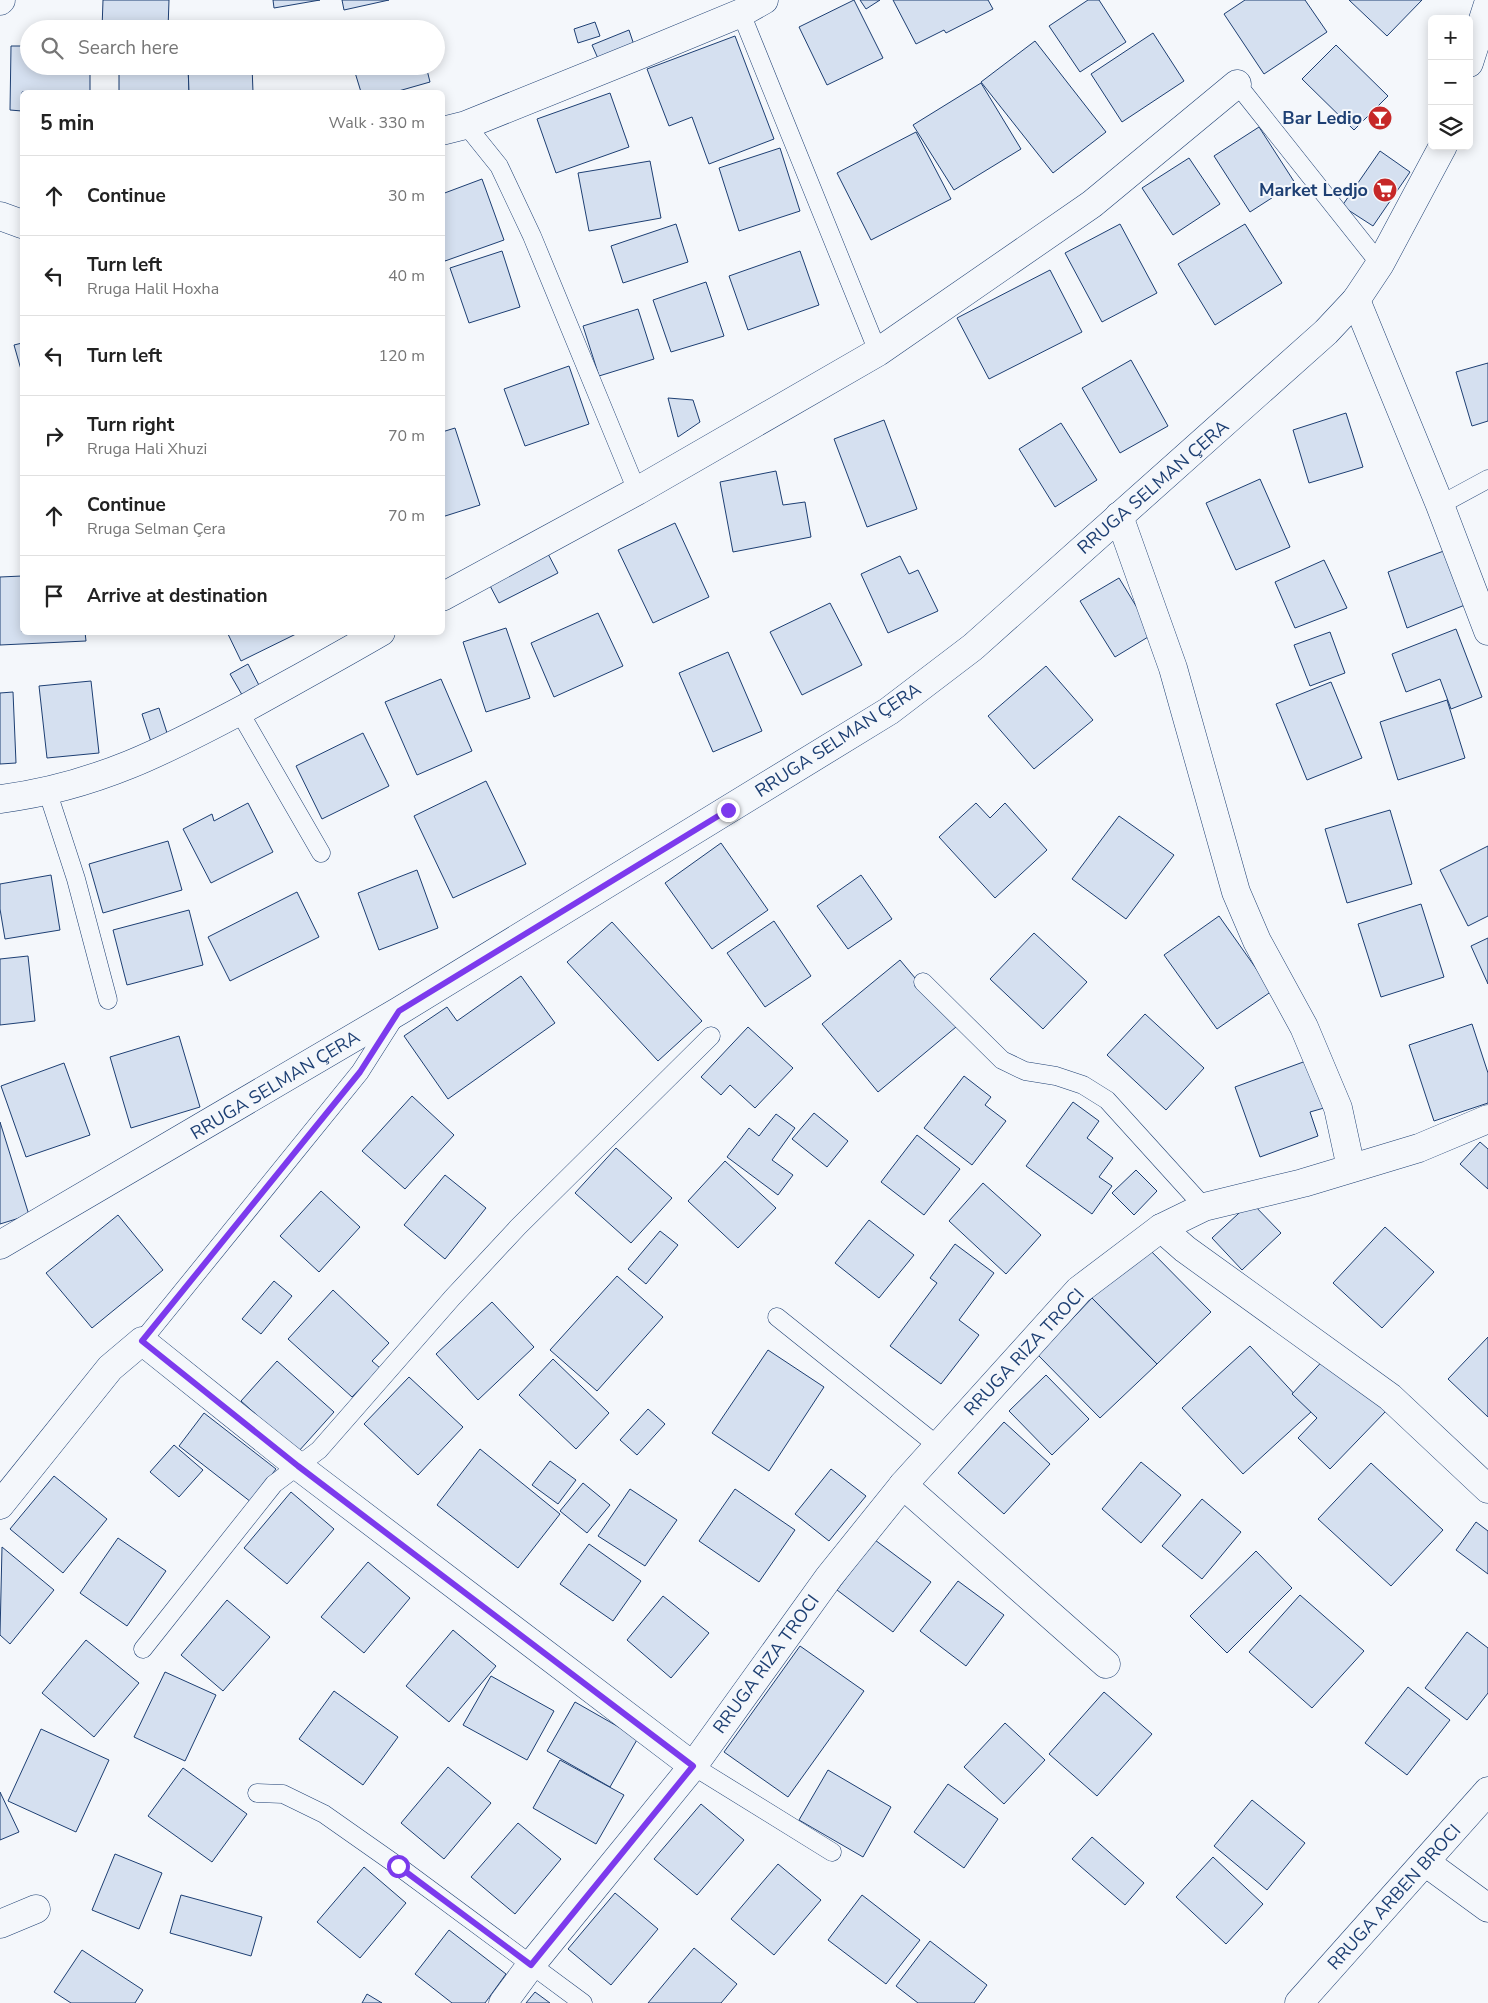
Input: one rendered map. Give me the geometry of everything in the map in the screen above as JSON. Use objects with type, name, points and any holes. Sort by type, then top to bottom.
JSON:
[{"type":"street","points":[[1470,60],[1488,4]]},
{"type":"street","points":[[454,128],[753,6]]},
{"type":"street","points":[[445,594],[637,491],[878,352],[1092,204],[1238,84]]},
{"type":"street","name":"RRUGA SELMAN ÇERA","points":[[0,1245],[399,1011],[889,711],[973,647],[1294,363],[1326,332],[1356,300],[1380,264],[1441,150]]},
{"type":"street","points":[[0,216],[20,223]]},
{"type":"street","points":[[1356,300],[1440,505],[1488,631]]},
{"type":"street","points":[[1119,516],[1172,668],[1236,892],[1257,941],[1304,1027],[1338,1108],[1351,1168]]},
{"type":"street","points":[[0,799],[47,790],[110,773],[172,748],[376,635]]},
{"type":"street","name":"RRUGA RIZA TROCI","points":[[503,2003],[531,1965],[693,1766],[829,1577],[903,1485],[1079,1290],[1161,1228],[1204,1207],[1303,1183],[1419,1148],[1488,1119]]},
{"type":"street","points":[[1161,1228],[1185,1249],[1390,1397],[1488,1489]]},
{"type":"street","points":[[0,1505],[110,1368],[142,1341],[298,1466],[693,1766]]},
{"type":"street","points":[[903,1485],[1106,1664]]},
{"type":"street","name":"RRUGA ARBEN BROCI","points":[[1299,2003],[1488,1791]]},
{"type":"street","points":[[1425,1862],[1488,1908]]},
{"type":"street","points":[[0,1924],[36,1909]]},
{"type":"lane","points":[[753,6],[878,352]]},
{"type":"lane","points":[[1238,84],[1380,264]]},
{"type":"lane","points":[[454,128],[499,166],[516,201],[637,491]]},
{"type":"lane","points":[[1440,505],[1488,479]]},
{"type":"lane","points":[[239,711],[321,853]]},
{"type":"lane","points":[[47,790],[76,879],[108,1000]]},
{"type":"lane","points":[[923,982],[1002,1060],[1025,1071],[1056,1076],[1083,1084],[1107,1100],[1204,1207]]},
{"type":"lane","points":[[142,1341],[360,1072],[399,1011]]},
{"type":"lane","points":[[143,1649],[274,1484],[319,1450],[452,1298],[518,1227],[711,1036]]},
{"type":"lane","points":[[777,1318],[938,1446]]},
{"type":"lane","points":[[693,1766],[832,1852]]},
{"type":"lane","points":[[257,1793],[283,1794],[324,1814],[583,2003]]},
{"type":"building","points":[[103,0],[169,0],[168,20],[102,20]]},
{"type":"building","points":[[273,0],[320,0],[274,8]]},
{"type":"building","points":[[342,0],[389,0],[344,10]]},
{"type":"building","points":[[854,0],[883,58],[827,85],[799,27]]},
{"type":"building","points":[[860,0],[880,0],[866,9]]},
{"type":"building","points":[[893,0],[988,0],[993,9],[946,33],[944,30],[916,44]]},
{"type":"building","points":[[1088,0],[1099,0],[1126,42],[1080,72],[1049,26]]},
{"type":"building","points":[[1245,0],[1305,0],[1327,32],[1264,74],[1224,14]]},
{"type":"building","points":[[1349,0],[1422,0],[1387,36]]},
{"type":"building","points":[[595,22],[600,36],[578,43],[574,29]]},
{"type":"building","points":[[629,30],[636,51],[600,63],[592,45]]},
{"type":"building","points":[[1153,33],[1184,81],[1122,122],[1091,74]]},
{"type":"building","points":[[735,36],[774,139],[709,164],[692,117],[669,126],[647,69]]},
{"type":"building","points":[[1035,41],[1106,132],[1053,173],[981,82]]},
{"type":"building","points":[[1336,45],[1388,96],[1354,130],[1302,79]]},
{"type":"building","points":[[11,46],[20,46],[20,75],[90,75],[90,90],[20,90],[20,111],[10,110]]},
{"type":"building","points":[[119,75],[188,75],[189,90],[119,90]]},
{"type":"building","points":[[188,75],[252,75],[253,90],[189,90]]},
{"type":"building","points":[[356,75],[428,75],[430,82],[402,90],[360,90]]},
{"type":"building","points":[[981,83],[1021,149],[954,190],[913,125]]},
{"type":"building","points":[[610,93],[629,147],[556,173],[537,119]]},
{"type":"building","points":[[1259,127],[1295,183],[1250,212],[1214,156]]},
{"type":"building","points":[[916,132],[951,199],[871,240],[837,173]]},
{"type":"building","points":[[780,148],[800,211],[739,231],[719,168]]},
{"type":"building","points":[[1380,151],[1410,172],[1373,226],[1342,206]]},
{"type":"building","points":[[1189,158],[1220,204],[1173,235],[1142,188]]},
{"type":"building","points":[[650,161],[661,218],[589,231],[578,173]]},
{"type":"building","points":[[482,179],[504,240],[445,261],[445,193]]},
{"type":"building","points":[[676,224],[688,262],[623,283],[611,246]]},
{"type":"building","points":[[1120,224],[1157,293],[1102,322],[1065,253]]},
{"type":"building","points":[[1245,224],[1282,283],[1215,325],[1178,264]]},
{"type":"building","points":[[502,251],[520,307],[469,323],[450,268]]},
{"type":"building","points":[[800,251],[819,305],[748,330],[729,276]]},
{"type":"building","points":[[1050,270],[1082,332],[989,379],[957,318]]},
{"type":"building","points":[[706,282],[724,336],[671,352],[653,300]]},
{"type":"building","points":[[638,309],[654,359],[599,376],[583,326]]},
{"type":"building","points":[[20,344],[20,366],[14,345]]},
{"type":"building","points":[[1131,360],[1168,426],[1120,453],[1082,388]]},
{"type":"building","points":[[1488,363],[1488,421],[1472,426],[1456,372]]},
{"type":"building","points":[[569,366],[589,424],[525,446],[504,389]]},
{"type":"building","points":[[668,398],[693,400],[700,422],[678,437]]},
{"type":"building","points":[[1346,413],[1363,467],[1309,483],[1293,430]]},
{"type":"building","points":[[884,420],[917,509],[867,527],[834,439]]},
{"type":"building","points":[[1061,423],[1097,480],[1055,507],[1019,449]]},
{"type":"building","points":[[455,428],[480,505],[445,516],[445,431]]},
{"type":"building","points":[[776,471],[783,505],[805,502],[811,537],[733,552],[720,482]]},
{"type":"building","points":[[1260,479],[1290,547],[1236,570],[1206,503]]},
{"type":"building","points":[[675,523],[709,597],[653,623],[618,550]]},
{"type":"building","points":[[1449,549],[1470,603],[1407,628],[1388,572]]},
{"type":"building","points":[[546,550],[558,573],[499,603],[487,580]]},
{"type":"building","points":[[900,556],[909,574],[918,570],[938,611],[888,633],[861,574]]},
{"type":"building","points":[[1324,560],[1347,608],[1295,628],[1275,582]]},
{"type":"building","points":[[20,576],[20,635],[85,635],[86,641],[0,645],[0,577]]},
{"type":"building","points":[[1119,578],[1153,634],[1115,657],[1080,601]]},
{"type":"building","points":[[830,603],[862,665],[802,695],[770,632]]},
{"type":"building","points":[[598,613],[623,666],[554,697],[531,643]]},
{"type":"building","points":[[506,628],[530,698],[486,712],[463,642]]},
{"type":"building","points":[[1456,629],[1482,697],[1451,709],[1440,679],[1406,692],[1392,654]]},
{"type":"building","points":[[1330,632],[1345,673],[1310,686],[1294,645]]},
{"type":"building","points":[[228,635],[294,635],[241,661]]},
{"type":"building","points":[[728,652],[762,731],[713,752],[679,673]]},
{"type":"building","points":[[248,664],[262,691],[245,700],[230,674]]},
{"type":"building","points":[[1046,666],[1093,720],[1034,769],[988,716]]},
{"type":"building","points":[[441,679],[472,751],[417,775],[385,702]]},
{"type":"building","points":[[91,681],[99,753],[47,758],[39,686]]},
{"type":"building","points":[[1331,682],[1362,758],[1307,780],[1276,704]]},
{"type":"building","points":[[13,692],[16,763],[0,764],[0,693]]},
{"type":"building","points":[[1447,700],[1465,758],[1398,780],[1380,722]]},
{"type":"building","points":[[159,708],[168,736],[151,742],[142,714]]},
{"type":"building","points":[[363,733],[389,786],[322,819],[296,766]]},
{"type":"building","points":[[486,781],[526,864],[453,898],[414,816]]},
{"type":"building","points":[[248,803],[273,852],[211,883],[183,829],[212,814],[214,821]]},
{"type":"building","points":[[976,803],[990,818],[1005,803],[1047,850],[995,898],[939,837]]},
{"type":"building","points":[[1390,810],[1412,884],[1347,903],[1325,829]]},
{"type":"building","points":[[1119,816],[1174,855],[1126,919],[1072,879]]},
{"type":"building","points":[[168,841],[182,890],[103,913],[89,864]]},
{"type":"building","points":[[721,843],[768,910],[712,949],[665,883]]},
{"type":"building","points":[[1488,846],[1488,916],[1468,926],[1440,870]]},
{"type":"building","points":[[417,870],[438,928],[379,950],[358,893]]},
{"type":"building","points":[[51,875],[60,930],[5,939],[0,909],[0,884]]},
{"type":"building","points":[[861,875],[892,919],[848,949],[817,906]]},
{"type":"building","points":[[297,892],[319,937],[230,981],[208,937]]},
{"type":"building","points":[[1421,904],[1444,977],[1381,997],[1358,924]]},
{"type":"building","points":[[189,910],[203,965],[127,985],[113,930]]},
{"type":"building","points":[[1219,916],[1272,991],[1217,1029],[1164,955]]},
{"type":"building","points":[[774,921],[811,976],[765,1007],[727,953]]},
{"type":"building","points":[[612,922],[702,1021],[658,1061],[567,962]]},
{"type":"building","points":[[1034,933],[1087,982],[1043,1029],[990,979]]},
{"type":"building","points":[[1488,938],[1488,984],[1471,946]]},
{"type":"building","points":[[28,956],[35,1021],[0,1025],[0,959]]},
{"type":"building","points":[[900,960],[956,1027],[878,1092],[822,1024]]},
{"type":"building","points":[[521,976],[555,1023],[448,1099],[404,1036],[447,1007],[457,1021]]},
{"type":"building","points":[[1145,1014],[1204,1068],[1166,1110],[1107,1055]]},
{"type":"building","points":[[1472,1024],[1488,1073],[1488,1103],[1434,1121],[1409,1045]]},
{"type":"building","points":[[748,1027],[793,1068],[755,1108],[730,1085],[721,1095],[701,1077]]},
{"type":"building","points":[[179,1036],[200,1107],[131,1128],[110,1057]]},
{"type":"building","points":[[1306,1061],[1324,1108],[1310,1112],[1318,1136],[1260,1157],[1235,1087]]},
{"type":"building","points":[[64,1063],[90,1135],[26,1157],[1,1086]]},
{"type":"building","points":[[964,1076],[991,1097],[985,1105],[1006,1121],[972,1165],[924,1128]]},
{"type":"building","points":[[412,1096],[454,1135],[405,1189],[362,1151]]},
{"type":"building","points":[[1073,1102],[1099,1121],[1087,1138],[1113,1158],[1099,1177],[1112,1186],[1092,1214],[1026,1166]]},
{"type":"building","points":[[814,1113],[848,1141],[827,1167],[792,1139]]},
{"type":"building","points":[[776,1114],[795,1128],[772,1160],[793,1175],[778,1195],[727,1157],[749,1128],[759,1136]]},
{"type":"building","points":[[0,1122],[29,1215],[0,1224]]},
{"type":"building","points":[[917,1135],[960,1169],[924,1215],[881,1182]]},
{"type":"building","points":[[1480,1142],[1488,1149],[1488,1189],[1460,1164]]},
{"type":"building","points":[[616,1148],[672,1198],[631,1243],[575,1193]]},
{"type":"building","points":[[725,1161],[776,1208],[738,1248],[688,1201]]},
{"type":"building","points":[[1136,1170],[1157,1191],[1134,1215],[1112,1193]]},
{"type":"building","points":[[445,1175],[486,1208],[445,1259],[404,1225]]},
{"type":"building","points":[[983,1183],[1041,1235],[1006,1274],[949,1221]]},
{"type":"building","points":[[321,1191],[360,1227],[319,1272],[280,1236]]},
{"type":"building","points":[[1251,1202],[1281,1233],[1242,1270],[1212,1238]]},
{"type":"building","points":[[118,1215],[163,1270],[92,1328],[46,1273]]},
{"type":"building","points":[[869,1220],[914,1255],[879,1298],[835,1263]]},
{"type":"building","points":[[1385,1227],[1434,1272],[1382,1328],[1333,1283]]},
{"type":"building","points":[[660,1231],[678,1245],[646,1284],[628,1269]]},
{"type":"building","points":[[955,1244],[994,1273],[959,1320],[979,1335],[941,1384],[890,1346],[937,1283],[930,1278]]},
{"type":"building","points":[[1145,1245],[1211,1312],[1157,1364],[1092,1298]]},
{"type":"building","points":[[617,1276],[663,1317],[597,1391],[550,1350]]},
{"type":"building","points":[[274,1281],[292,1296],[261,1334],[242,1319]]},
{"type":"building","points":[[333,1290],[389,1343],[372,1361],[380,1368],[352,1397],[288,1339]]},
{"type":"building","points":[[1092,1298],[1157,1364],[1100,1418],[1038,1355]]},
{"type":"building","points":[[492,1302],[534,1347],[478,1400],[436,1354]]},
{"type":"building","points":[[1488,1337],[1488,1417],[1448,1379]]},
{"type":"building","points":[[1250,1346],[1311,1412],[1243,1474],[1182,1408]]},
{"type":"building","points":[[768,1350],[824,1387],[769,1471],[712,1433]]},
{"type":"building","points":[[1328,1355],[1386,1411],[1330,1469],[1298,1438],[1317,1418],[1292,1394]]},
{"type":"building","points":[[553,1359],[609,1413],[576,1449],[519,1395]]},
{"type":"building","points":[[277,1361],[334,1412],[298,1452],[241,1401]]},
{"type":"building","points":[[1046,1375],[1089,1419],[1052,1455],[1009,1411]]},
{"type":"building","points":[[409,1377],[463,1427],[418,1475],[364,1424]]},
{"type":"building","points":[[648,1409],[665,1424],[637,1455],[620,1440]]},
{"type":"building","points":[[204,1413],[276,1469],[251,1502],[179,1446]]},
{"type":"building","points":[[1004,1422],[1050,1464],[1004,1514],[958,1473]]},
{"type":"building","points":[[174,1445],[203,1470],[179,1497],[150,1472]]},
{"type":"building","points":[[480,1449],[560,1514],[518,1568],[437,1505]]},
{"type":"building","points":[[550,1461],[576,1480],[558,1504],[532,1485]]},
{"type":"building","points":[[1141,1462],[1181,1495],[1141,1543],[1102,1509]]},
{"type":"building","points":[[1371,1463],[1443,1530],[1391,1586],[1318,1519]]},
{"type":"building","points":[[831,1469],[866,1496],[829,1541],[795,1514]]},
{"type":"building","points":[[54,1476],[107,1519],[63,1573],[10,1529]]},
{"type":"building","points":[[583,1483],[610,1505],[587,1533],[560,1511]]},
{"type":"building","points":[[630,1489],[677,1520],[645,1566],[598,1536]]},
{"type":"building","points":[[735,1489],[795,1530],[759,1582],[699,1541]]},
{"type":"building","points":[[291,1492],[334,1529],[287,1584],[244,1548]]},
{"type":"building","points":[[1202,1499],[1241,1532],[1202,1579],[1162,1546]]},
{"type":"building","points":[[1476,1522],[1488,1531],[1488,1574],[1456,1550]]},
{"type":"building","points":[[118,1538],[166,1571],[127,1626],[80,1593]]},
{"type":"building","points":[[875,1540],[931,1582],[893,1632],[837,1590]]},
{"type":"building","points":[[589,1544],[641,1581],[613,1621],[560,1584]]},
{"type":"building","points":[[2,1547],[54,1590],[10,1644],[0,1635]]},
{"type":"building","points":[[1256,1551],[1292,1588],[1227,1653],[1190,1616]]},
{"type":"building","points":[[368,1562],[410,1598],[364,1653],[321,1617]]},
{"type":"building","points":[[958,1581],[1004,1615],[966,1666],[920,1631]]},
{"type":"building","points":[[1300,1595],[1364,1651],[1312,1708],[1249,1652]]},
{"type":"building","points":[[663,1596],[709,1633],[671,1678],[627,1640]]},
{"type":"building","points":[[227,1600],[270,1637],[223,1691],[181,1655]]},
{"type":"building","points":[[453,1630],[496,1666],[449,1722],[406,1686]]},
{"type":"building","points":[[1467,1632],[1488,1648],[1488,1693],[1467,1720],[1425,1688]]},
{"type":"building","points":[[86,1640],[139,1683],[94,1737],[42,1693]]},
{"type":"building","points":[[800,1646],[864,1691],[788,1797],[724,1752]]},
{"type":"building","points":[[165,1672],[216,1695],[185,1761],[134,1737]]},
{"type":"building","points":[[491,1676],[554,1711],[527,1760],[463,1725]]},
{"type":"building","points":[[1408,1687],[1450,1720],[1407,1775],[1365,1743]]},
{"type":"building","points":[[334,1691],[398,1737],[363,1785],[299,1739]]},
{"type":"building","points":[[1104,1692],[1152,1734],[1097,1796],[1049,1754]]},
{"type":"building","points":[[575,1702],[638,1738],[610,1787],[547,1751]]},
{"type":"building","points":[[1005,1723],[1045,1760],[1004,1804],[964,1767]]},
{"type":"building","points":[[41,1729],[109,1760],[76,1832],[8,1801]]},
{"type":"building","points":[[560,1760],[624,1795],[596,1844],[533,1808]]},
{"type":"building","points":[[448,1767],[491,1803],[444,1859],[401,1823]]},
{"type":"building","points":[[183,1768],[247,1814],[212,1862],[148,1816]]},
{"type":"building","points":[[828,1770],[891,1807],[863,1857],[799,1820]]},
{"type":"building","points":[[948,1784],[998,1819],[964,1868],[914,1832]]},
{"type":"building","points":[[0,1792],[19,1832],[0,1840]]},
{"type":"building","points":[[1252,1800],[1305,1843],[1267,1890],[1214,1846]]},
{"type":"building","points":[[701,1804],[744,1840],[697,1895],[654,1859]]},
{"type":"building","points":[[518,1823],[561,1859],[515,1914],[471,1877]]},
{"type":"building","points":[[1092,1837],[1144,1883],[1125,1905],[1072,1859]]},
{"type":"building","points":[[115,1854],[162,1873],[139,1929],[92,1910]]},
{"type":"building","points":[[1213,1857],[1263,1904],[1226,1944],[1176,1897]]},
{"type":"building","points":[[778,1864],[821,1900],[774,1955],[731,1919]]},
{"type":"building","points":[[364,1867],[406,1903],[360,1958],[317,1922]]},
{"type":"building","points":[[615,1893],[658,1929],[611,1985],[568,1949]]},
{"type":"building","points":[[181,1895],[262,1917],[251,1956],[170,1933]]},
{"type":"building","points":[[862,1895],[920,1940],[886,1984],[828,1940]]},
{"type":"building","points":[[449,1930],[506,1974],[485,2003],[452,2003],[415,1974]]},
{"type":"building","points":[[930,1941],[987,1985],[974,2003],[918,2003],[896,1986]]},
{"type":"building","points":[[694,1948],[737,1984],[721,2003],[648,2003]]},
{"type":"building","points":[[82,1950],[143,1990],[135,2003],[71,2003],[54,1992]]},
{"type":"building","points":[[535,1992],[550,2003],[526,2003]]},
{"type":"building","points":[[367,1994],[382,2003],[362,2003]]},
{"type":"place","name":"Bar Ledio","points":[[1380,118]]},
{"type":"place","name":"Market Ledjo","points":[[1385,190]]},
{"type":"route","points":[[398,1866],[531,1965],[693,1766],[298,1466],[142,1341],[360,1072],[399,1011],[728,810]]}]
